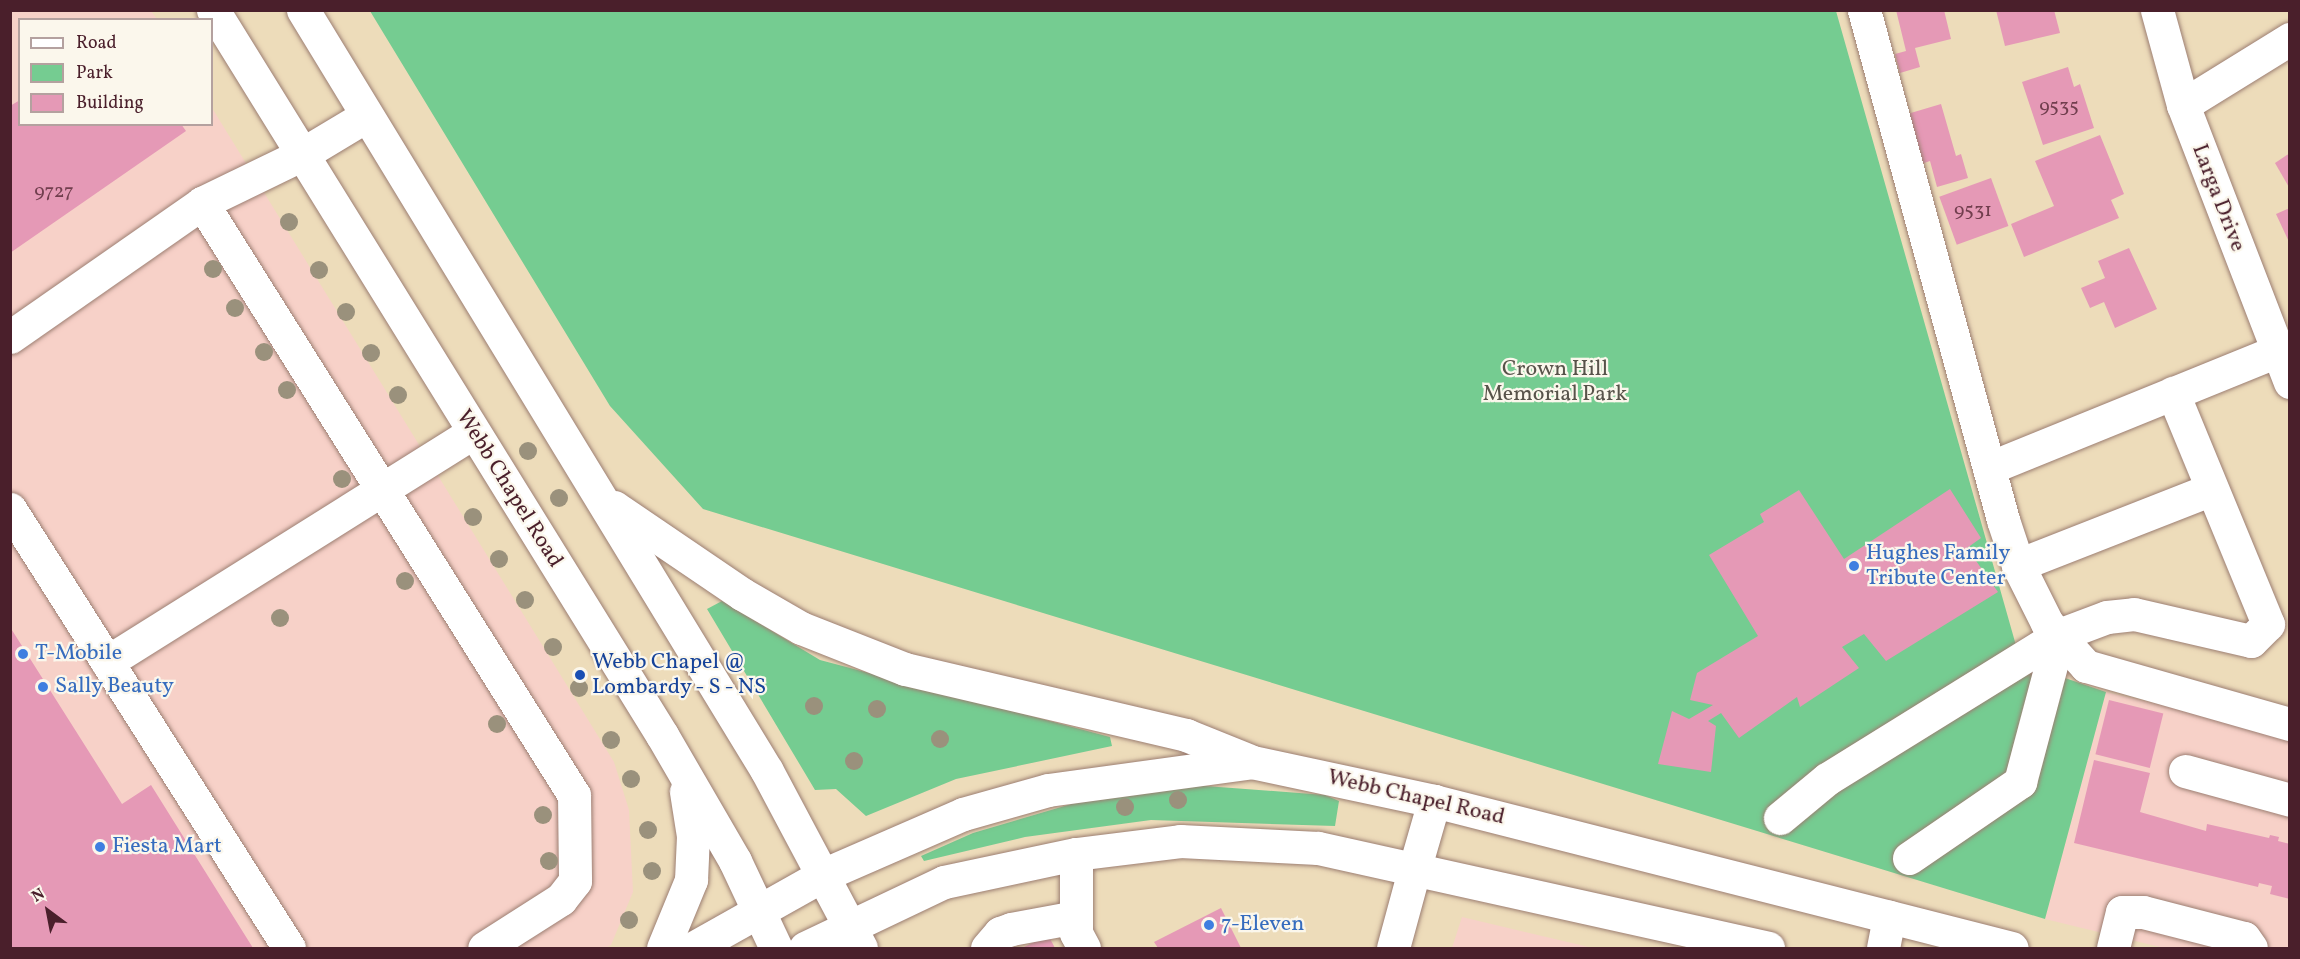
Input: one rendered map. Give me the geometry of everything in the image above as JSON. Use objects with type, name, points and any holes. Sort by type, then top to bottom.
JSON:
[{"type":"main road","points":[[303,10],[366,116],[604,500],[767,771],[855,937]]},
{"type":"main road","points":[[1864,10],[1989,468],[2018,565],[2047,623],[2086,666],[2289,724]]},
{"type":"main road","name":"Larga Drive","points":[[2157,10],[2183,105],[2289,382]]},
{"type":"main road","name":"Webb Chapel Road","points":[[220,13],[301,155],[662,735],[757,909],[823,874],[963,814],[1048,790],[1252,762],[1434,801],[1886,933],[2012,948]]},
{"type":"main road","points":[[2183,105],[2289,39]]},
{"type":"main road","points":[[10,337],[202,203],[301,155],[366,116]]},
{"type":"main road","points":[[202,203],[574,795],[575,881],[561,899],[484,948]]},
{"type":"main road","points":[[1989,468],[2277,351]]},
{"type":"main road","points":[[1780,818],[1827,779],[2059,635],[2107,617],[2134,614],[2251,641],[2268,624],[2172,393]]},
{"type":"main road","points":[[107,662],[473,432]]},
{"type":"main road","points":[[2018,565],[2212,489]]},
{"type":"main road","points":[[604,500],[742,594],[801,628],[905,669],[1186,735],[1252,762]]},
{"type":"main road","points":[[10,509],[289,948]]},
{"type":"main road","points":[[1909,858],[2020,782],[2059,635]]},
{"type":"main road","points":[[662,735],[686,790],[693,836],[691,880],[663,948]]},
{"type":"main road","points":[[2185,771],[2289,800]]},
{"type":"main road","points":[[1393,948],[1434,801]]},
{"type":"main road","points":[[805,948],[855,937],[944,882],[1076,854],[1180,841],[1318,848],[1415,867],[1768,948]]},
{"type":"main road","points":[[1076,854],[1076,933],[1084,948]]},
{"type":"main road","points":[[693,948],[757,909],[776,948]]},
{"type":"main road","points":[[2113,948],[2122,912],[2143,912],[2244,938],[2251,948]]},
{"type":"main road","points":[[987,948],[1000,933],[1011,929],[1076,917]]},
{"type":"shaded area","points":[[10,11],[151,11],[156,18],[18,18],[18,126],[213,126],[213,110],[614,762],[629,810],[633,892],[611,945],[606,948],[11,948]]},
{"type":"shaded area","points":[[2106,692],[2289,735],[2289,948],[2164,948],[2045,919]]},
{"type":"shaded area","points":[[1462,917],[1593,948],[1452,948]]},
{"type":"green space","name":"Crown Hill Memorial Park","points":[[370,11],[1836,11],[2021,663],[2106,692],[2045,919],[703,509],[610,406]]},
{"type":"green space","points":[[722,601],[820,660],[1110,737],[1112,746],[956,779],[866,816],[836,789],[815,790],[707,609]]},
{"type":"green space","points":[[1179,784],[1325,795],[1339,801],[1335,826],[1151,820],[1025,837],[924,861],[921,856],[973,833],[1126,788]]},
{"type":"building","points":[[1896,10],[1944,10],[1951,39],[1915,48],[1920,67],[1900,73],[1895,54],[1906,51]]},
{"type":"building","points":[[1996,10],[2054,10],[2060,33],[2005,46]]},
{"type":"building","points":[[2068,67],[2074,87],[2080,84],[2094,128],[2043,145],[2022,82]]},
{"type":"building","points":[[18,101],[18,126],[182,126],[186,131],[10,253],[10,106]]},
{"type":"building","points":[[1941,104],[1956,156],[1961,154],[1968,178],[1937,187],[1930,161],[1918,165],[1904,115]]},
{"type":"building","points":[[2100,135],[2124,194],[2111,200],[2119,218],[2024,257],[2011,224],[2054,206],[2035,161]]},
{"type":"building","points":[[2290,153],[2290,189],[2275,163]]},
{"type":"building","points":[[1991,178],[2008,226],[1957,245],[1939,197]]},
{"type":"building","points":[[2290,208],[2290,244],[2276,214]]},
{"type":"building","points":[[2129,248],[2157,309],[2115,328],[2104,302],[2090,308],[2081,288],[2105,278],[2098,261]]},
{"type":"building","points":[[1950,489],[1981,538],[1967,548],[1998,592],[1886,661],[1864,634],[1842,647],[1859,668],[1800,707],[1797,697],[1739,738],[1721,713],[1708,721],[1716,726],[1711,772],[1658,764],[1672,711],[1689,719],[1713,705],[1690,700],[1697,673],[1758,636],[1709,555],[1764,522],[1760,514],[1799,490],[1844,559]]},
{"type":"building","name":"Fiesta Mart","points":[[10,627],[122,804],[151,785],[253,948],[10,948]]},
{"type":"building","points":[[2109,700],[2163,714],[2150,768],[2095,754]]},
{"type":"building","points":[[2094,760],[2150,773],[2140,812],[2206,831],[2207,824],[2269,838],[2270,835],[2279,837],[2278,841],[2290,844],[2290,899],[2270,894],[2272,886],[2259,883],[2258,887],[2074,843]]},
{"type":"building","name":"7-Eleven","points":[[1221,908],[1241,948],[1158,948],[1154,942]]},
{"type":"building","points":[[1048,935],[1055,948],[1022,948]]},
{"type":"place","name":"Hughes Family Tribute Center","points":[[1854,566]]},
{"type":"place","name":"T-Mobile","points":[[23,654]]},
{"type":"place","name":"Webb Chapel @ Lombardy - S - NS","points":[[580,675]]},
{"type":"place","name":"Sally Beauty","points":[[43,687]]},
{"type":"place","name":"Fiesta Mart","points":[[100,847]]},
{"type":"place","name":"7-Eleven","points":[[1209,925]]}]
